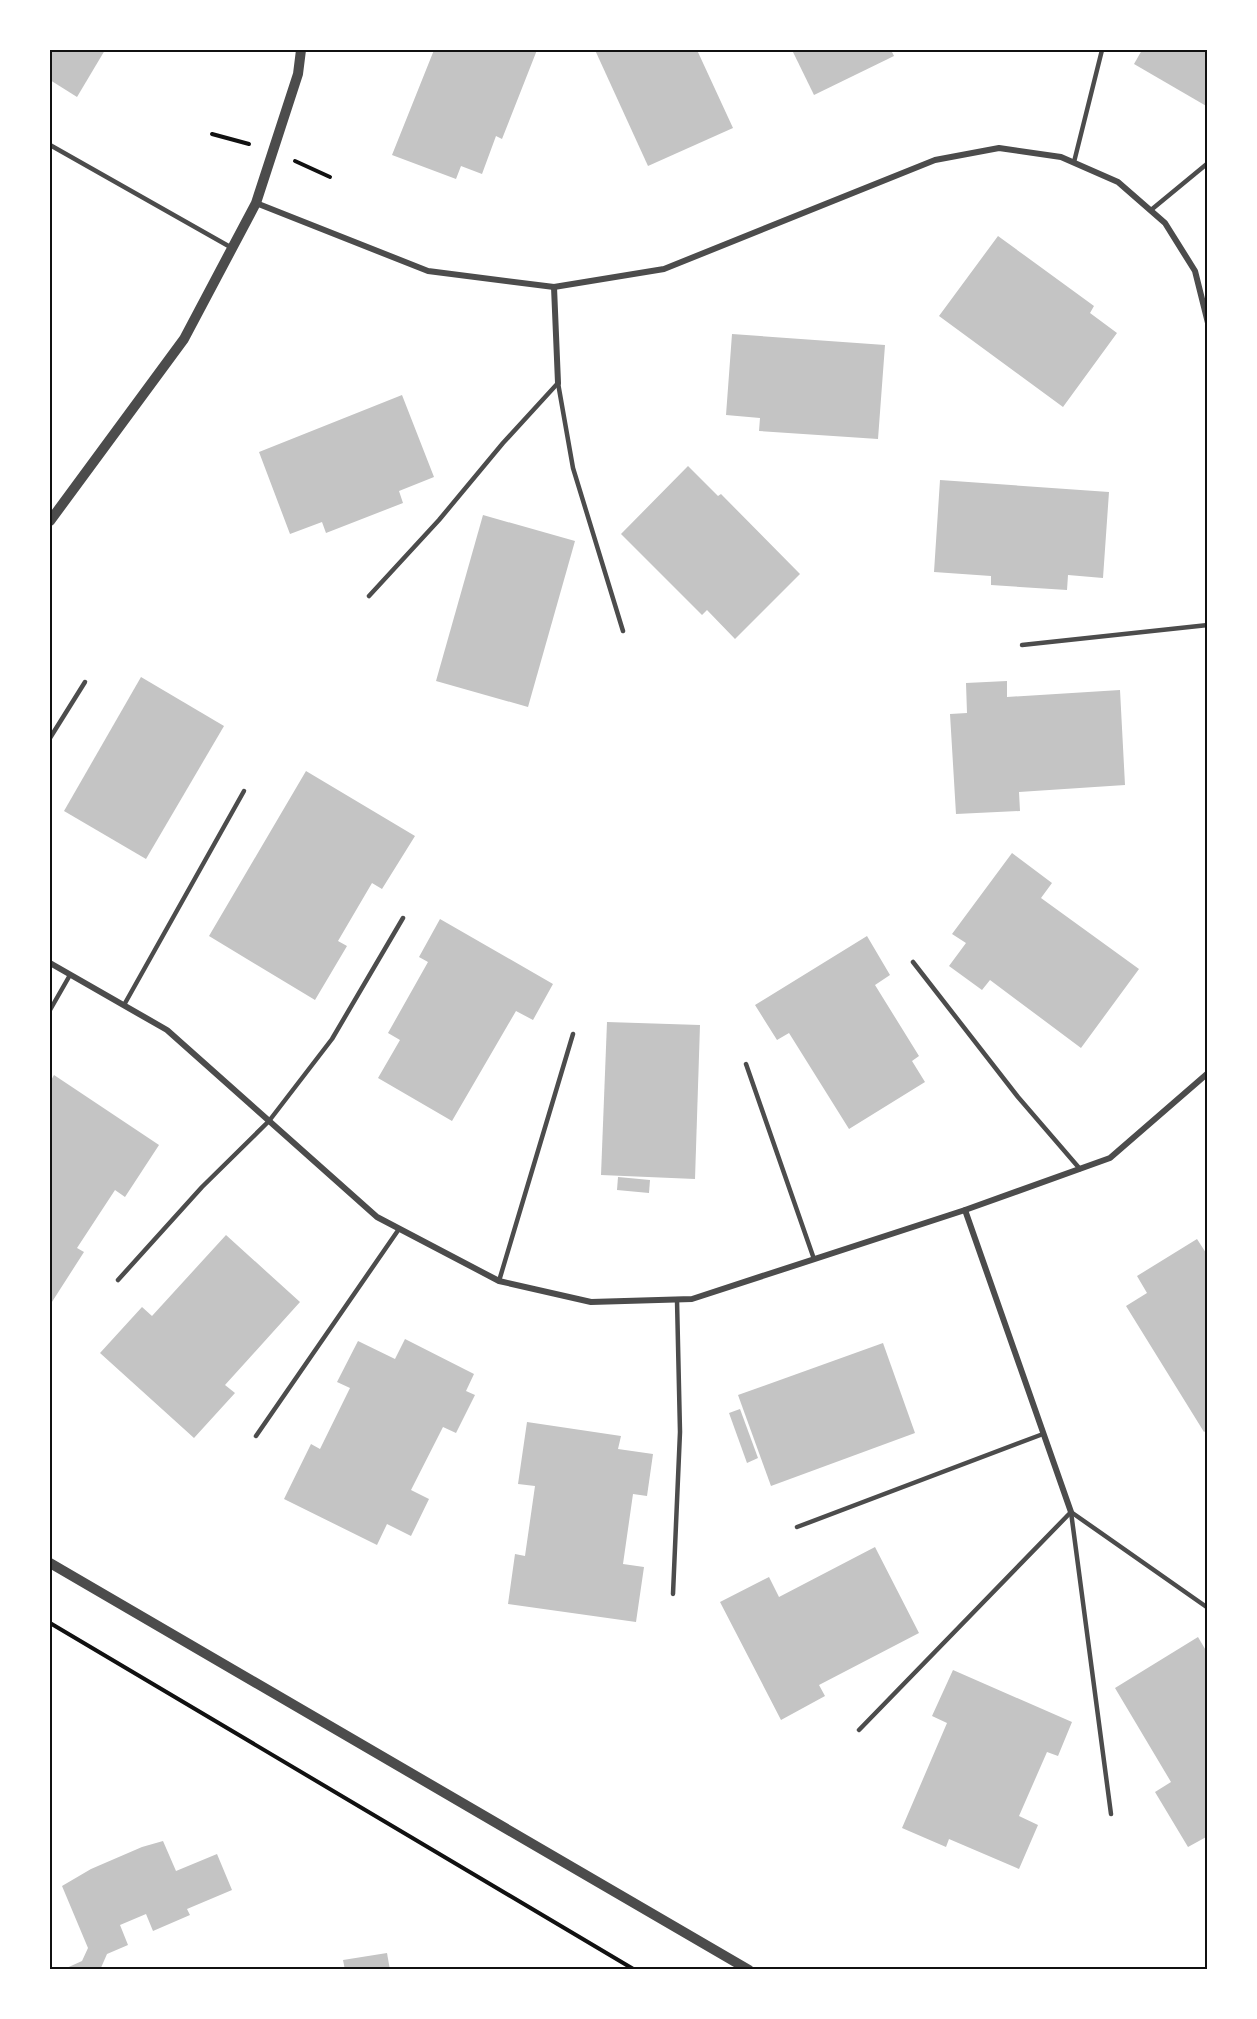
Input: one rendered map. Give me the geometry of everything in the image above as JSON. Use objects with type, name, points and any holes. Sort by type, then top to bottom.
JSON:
[{"type":"street","points":[[51,516],[184,339],[256,202],[298,74],[301,50]]},
{"type":"street","points":[[256,202],[428,271],[554,287],[664,269],[934,160],[999,148],[1061,157],[1118,182],[1165,223],[1195,271],[1208,323]]},
{"type":"street","points":[[554,287],[558,383]]},
{"type":"street","points":[[50,963],[167,1030],[377,1217],[499,1281],[591,1302],[692,1299],[965,1210],[1110,1158],[1208,1073]]},
{"type":"street","points":[[965,1210],[1071,1512]]},
{"type":"street","points":[[50,1563],[749,1970]]},
{"type":"lane","points":[[1074,162],[1102,50]]},
{"type":"lane","points":[[50,145],[232,248]]},
{"type":"lane","points":[[1151,210],[1208,163]]},
{"type":"lane","points":[[369,596],[439,520],[503,443],[558,383]]},
{"type":"lane","points":[[558,383],[573,468],[623,631]]},
{"type":"lane","points":[[1022,645],[1208,625]]},
{"type":"lane","points":[[50,738],[84,682]]},
{"type":"lane","points":[[124,1005],[244,791]]},
{"type":"lane","points":[[118,1280],[202,1187],[269,1121],[332,1039],[403,918]]},
{"type":"lane","points":[[913,962],[1018,1097],[1080,1169]]},
{"type":"lane","points":[[50,1010],[70,975]]},
{"type":"lane","points":[[499,1281],[573,1034]]},
{"type":"lane","points":[[746,1064],[814,1259]]},
{"type":"lane","points":[[256,1436],[399,1229]]},
{"type":"lane","points":[[673,1594],[680,1432],[677,1300]]},
{"type":"lane","points":[[797,1527],[1043,1434]]},
{"type":"lane","points":[[1071,1512],[1208,1608]]},
{"type":"lane","points":[[859,1730],[1071,1512]]},
{"type":"lane","points":[[1071,1512],[1111,1814]]},
{"type":"path","points":[[50,1623],[635,1970]]},
{"type":"building","points":[[50,50],[105,50],[77,97],[50,80]]},
{"type":"building","points":[[434,50],[537,50],[502,139],[496,136],[482,174],[461,166],[456,179],[392,155]]},
{"type":"building","points":[[595,50],[697,50],[733,128],[648,166]]},
{"type":"building","points":[[792,50],[891,50],[894,56],[814,95]]},
{"type":"building","points":[[1142,50],[1208,50],[1208,107],[1134,64]]},
{"type":"building","points":[[998,236],[1094,306],[1090,313],[1117,333],[1063,407],[939,316]]},
{"type":"building","points":[[732,334],[885,345],[878,439],[759,431],[760,418],[726,415]]},
{"type":"building","points":[[402,395],[434,477],[399,491],[403,503],[326,533],[322,522],[290,534],[259,452]]},
{"type":"building","points":[[688,466],[718,496],[721,494],[800,574],[735,639],[707,610],[702,615],[621,534]]},
{"type":"building","points":[[940,480],[1109,492],[1103,578],[1068,575],[1067,590],[991,585],[991,576],[934,572]]},
{"type":"building","points":[[483,515],[575,541],[528,707],[436,681]]},
{"type":"building","points":[[141,677],[224,726],[146,859],[64,811]]},
{"type":"building","points":[[1007,681],[1007,697],[1120,690],[1125,785],[1019,792],[1020,811],[956,814],[950,714],[967,713],[966,683]]},
{"type":"building","points":[[306,771],[415,836],[382,889],[372,883],[338,941],[347,946],[315,1000],[209,936]]},
{"type":"building","points":[[1012,853],[1052,883],[1041,898],[1139,969],[1081,1048],[990,980],[982,990],[949,966],[966,943],[952,934]]},
{"type":"building","points":[[440,919],[553,984],[533,1020],[516,1011],[452,1121],[378,1078],[400,1040],[388,1033],[428,962],[419,957]]},
{"type":"building","points":[[867,936],[890,975],[875,985],[919,1056],[912,1061],[925,1082],[849,1129],[789,1033],[777,1040],[755,1005]]},
{"type":"building","points":[[607,1022],[700,1025],[695,1179],[601,1175]]},
{"type":"building","points":[[54,1075],[159,1145],[125,1197],[115,1190],[77,1248],[84,1252],[50,1305],[50,1082]]},
{"type":"building","points":[[618,1177],[650,1180],[649,1193],[617,1190]]},
{"type":"building","points":[[226,1235],[300,1302],[225,1385],[235,1393],[194,1438],[100,1353],[142,1307],[152,1316]]},
{"type":"building","points":[[1197,1239],[1208,1256],[1208,1429],[1204,1432],[1126,1306],[1147,1293],[1137,1276]]},
{"type":"building","points":[[405,1339],[474,1374],[466,1391],[475,1395],[456,1433],[443,1427],[411,1490],[429,1499],[411,1536],[387,1524],[377,1545],[284,1499],[311,1444],[320,1449],[350,1388],[337,1382],[358,1341],[395,1359]]},
{"type":"building","points":[[883,1343],[915,1433],[771,1486],[738,1395]]},
{"type":"building","points":[[740,1409],[758,1458],[747,1463],[729,1413]]},
{"type":"building","points":[[527,1422],[621,1436],[618,1449],[653,1454],[647,1496],[633,1494],[623,1564],[644,1567],[636,1622],[508,1604],[515,1554],[525,1556],[535,1486],[518,1484]]},
{"type":"building","points":[[875,1547],[919,1633],[819,1685],[825,1696],[781,1720],[720,1602],[769,1577],[779,1597]]},
{"type":"building","points":[[1198,1637],[1208,1654],[1208,1836],[1188,1847],[1155,1792],[1171,1782],[1115,1688]]},
{"type":"building","points":[[953,1670],[1072,1722],[1058,1756],[1047,1752],[1019,1816],[1038,1825],[1019,1869],[949,1839],[946,1847],[902,1828],[947,1723],[932,1716]]},
{"type":"building","points":[[163,1841],[176,1871],[217,1854],[232,1890],[187,1909],[190,1915],[153,1931],[146,1914],[120,1925],[128,1945],[107,1954],[100,1970],[62,1970],[82,1961],[88,1948],[62,1886],[91,1869],[142,1847]]},
{"type":"building","points":[[387,1953],[390,1970],[345,1970],[343,1960]]}]
